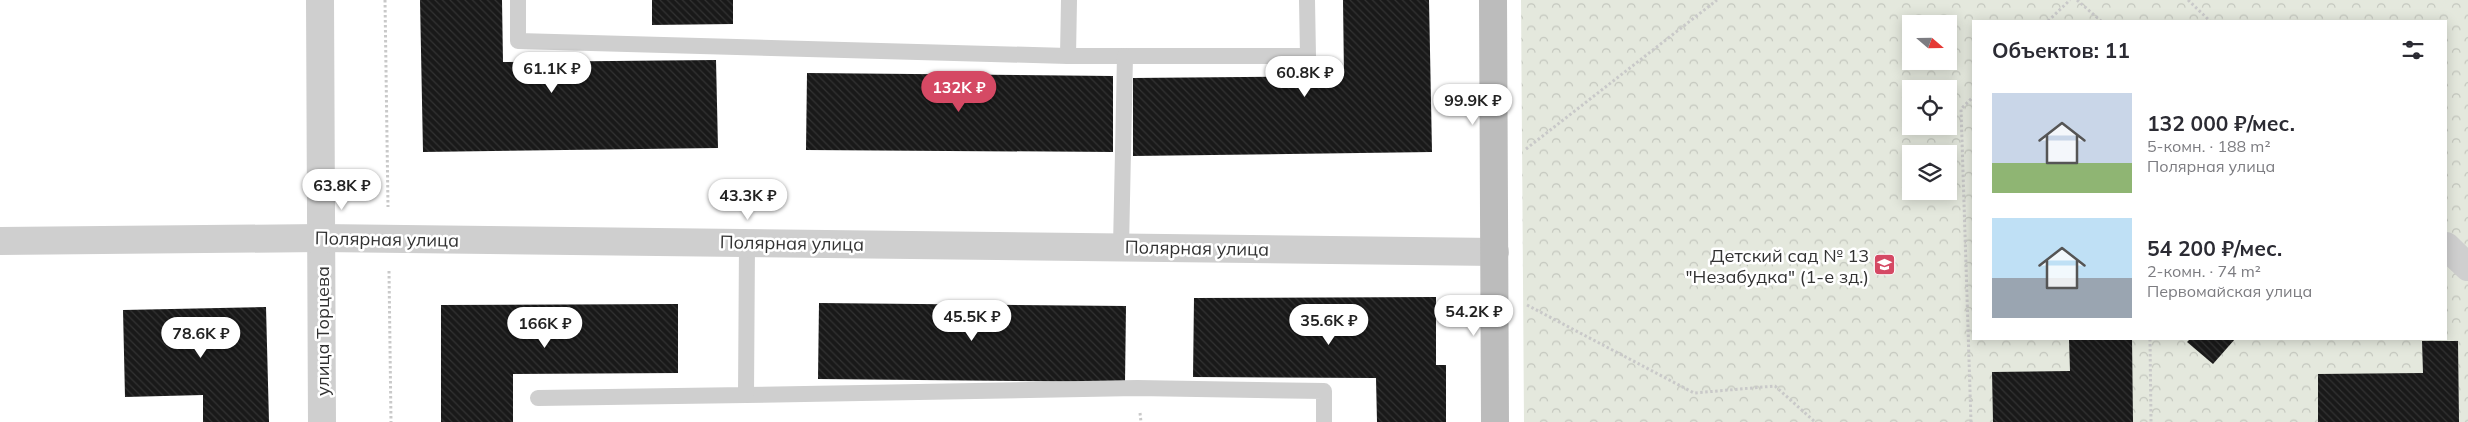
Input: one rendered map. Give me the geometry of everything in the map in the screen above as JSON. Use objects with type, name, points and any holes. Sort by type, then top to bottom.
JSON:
[{"type":"street","name":"улица Торцева","points":[[320,0],[322,422]]},
{"type":"street","points":[[1493,0],[1496,422]]},
{"type":"street","name":"Полярная улица","points":[[0,241],[321,238],[1495,252]]},
{"type":"street","points":[[2447,247],[2468,267]]},
{"type":"lane","points":[[518,0],[518,42],[1068,56],[1308,56],[1307,0]]},
{"type":"lane","points":[[1068,56],[1069,0]]},
{"type":"lane","points":[[1121,247],[1125,56]]},
{"type":"lane","points":[[746,395],[748,243]]},
{"type":"lane","points":[[538,398],[1137,388],[1324,391],[1324,422]]},
{"type":"path","points":[[1523,152],[1717,0]]},
{"type":"path","points":[[2049,20],[2070,0]]},
{"type":"path","points":[[2077,0],[2100,20]]},
{"type":"path","points":[[2188,0],[2209,20]]},
{"type":"path","points":[[1971,422],[1961,109],[1972,98]]},
{"type":"path","points":[[1526,305],[1694,393],[1775,386],[1815,422]]},
{"type":"path","points":[[2150,340],[2151,422]]},
{"type":"green space","points":[[1521,0],[2468,0],[2468,422],[1524,422]]},
{"type":"building","points":[[420,0],[502,0],[503,62],[716,60],[718,148],[423,152]]},
{"type":"building","points":[[652,0],[733,0],[733,24],[652,25]]},
{"type":"building","points":[[1343,0],[1429,0],[1432,152],[1133,156],[1133,78],[1344,76]]},
{"type":"building","points":[[807,73],[1113,76],[1113,152],[806,150]]},
{"type":"building","points":[[1436,297],[1436,365],[1446,365],[1446,422],[1377,422],[1376,378],[1193,377],[1194,298]]},
{"type":"building","points":[[819,303],[1126,306],[1125,382],[818,379]]},
{"type":"building","points":[[678,304],[678,373],[513,374],[513,422],[441,422],[441,305]]},
{"type":"building","points":[[266,307],[269,422],[203,422],[203,395],[125,397],[123,310]]},
{"type":"building","points":[[2069,340],[2132,340],[2133,422],[1993,422],[1992,372],[2070,371]]},
{"type":"building","points":[[2189,340],[2234,340],[2213,364],[2187,342]]},
{"type":"building","points":[[2422,341],[2458,341],[2459,422],[2318,422],[2318,374],[2423,373]]},
{"type":"place","name":"Детский сад № 13 \"Незабудка\" (1-е зд.)","points":[[1885,265]]}]
